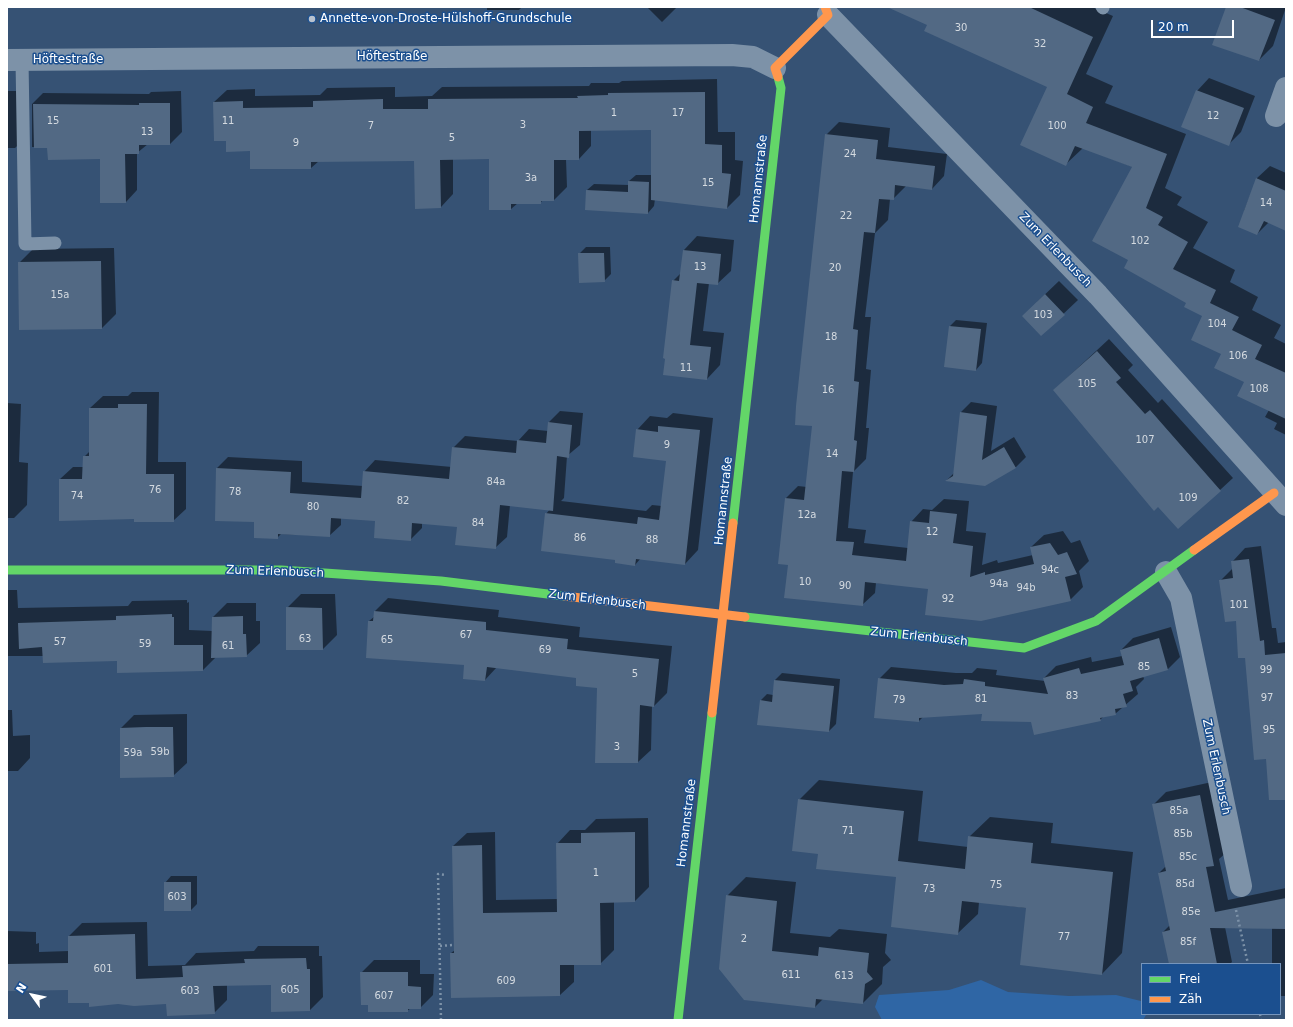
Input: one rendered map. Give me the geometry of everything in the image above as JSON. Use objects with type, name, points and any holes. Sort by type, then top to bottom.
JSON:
[{"type":"street","points":[[774,68],[827,11]]},
{"type":"street","name":"Zum Erlenbusch","points":[[7,570],[281,570],[441,581],[723,615],[1024,648],[1096,621],[1166,572],[1280,499],[1098,295],[827,11]]},
{"type":"street","name":"Höftestraße","points":[[15,60],[732,55],[753,57],[774,68]]},
{"type":"street","name":"Homannstraße","points":[[678,1020],[778,113],[780,88],[774,68]]},
{"type":"street","points":[[1276,116],[1286,88]]},
{"type":"street","name":"Zum Erlenbusch","points":[[1166,572],[1181,598],[1241,886]]},
{"type":"lane","points":[[15,60],[25,244],[55,243]]},
{"type":"path","points":[[441,1020],[438,874],[446,875]]},
{"type":"path","points":[[1241,886],[1234,900],[1248,963]]},
{"type":"path","points":[[440,946],[453,945]]},
{"type":"shaded area","points":[[981,980],[1008,992],[1069,996],[1116,995],[1141,1001],[1141,1015],[1146,1015],[1143,1020],[882,1020],[875,1007],[879,995],[949,990]]},
{"type":"building","points":[[887,7],[1029,7],[1093,37],[1067,94],[1093,107],[1086,123],[1167,154],[1146,208],[1163,217],[1158,225],[1188,242],[1173,269],[1216,290],[1210,303],[1239,317],[1232,330],[1262,345],[1255,359],[1286,373],[1286,419],[1237,396],[1244,382],[1214,368],[1221,354],[1191,340],[1202,316],[1184,307],[1186,303],[1124,268],[1128,260],[1092,241],[1132,167],[1075,146],[1066,166],[1020,145],[1047,87],[924,31],[927,25]]},
{"type":"building","points":[[1226,7],[1240,7],[1275,20],[1259,61],[1212,45]]},
{"type":"building","points":[[1196,90],[1244,108],[1229,146],[1181,127]]},
{"type":"building","points":[[705,92],[705,144],[722,145],[722,173],[731,174],[727,209],[651,200],[651,130],[579,131],[579,160],[554,160],[554,201],[541,201],[541,204],[511,204],[511,210],[489,210],[489,159],[440,160],[441,208],[415,209],[414,161],[311,162],[311,169],[250,169],[250,151],[226,152],[226,141],[214,141],[213,102],[243,101],[243,108],[313,107],[313,101],[383,99],[383,109],[428,109],[428,99],[578,98],[577,96],[608,95],[608,93]]},
{"type":"building","points":[[139,103],[170,103],[170,145],[139,145],[139,154],[125,154],[126,203],[100,203],[100,159],[48,160],[47,148],[34,148],[33,104],[139,105]]},
{"type":"building","points":[[825,134],[878,140],[876,159],[935,166],[932,190],[895,185],[894,200],[879,199],[875,233],[864,232],[853,329],[858,330],[854,381],[859,382],[854,440],[857,441],[854,472],[842,471],[836,541],[854,542],[852,555],[906,561],[910,521],[929,523],[930,511],[957,514],[953,543],[973,546],[970,577],[985,572],[985,575],[1034,564],[1030,547],[1050,543],[1058,555],[1067,552],[1077,574],[1065,577],[1071,601],[981,621],[925,615],[928,589],[865,582],[863,606],[784,598],[788,565],[778,564],[785,498],[804,500],[812,426],[795,425]]},
{"type":"building","points":[[1256,178],[1286,191],[1286,231],[1264,221],[1257,235],[1238,227]]},
{"type":"building","points":[[628,181],[649,182],[648,214],[585,210],[586,190],[628,192]]},
{"type":"building","points":[[683,250],[721,254],[718,285],[697,283],[690,345],[711,347],[707,380],[663,375],[665,359],[663,358],[672,280],[679,281]]},
{"type":"building","points":[[578,253],[604,253],[605,282],[579,283]]},
{"type":"building","points":[[101,261],[102,329],[19,330],[18,262]]},
{"type":"building","points":[[1045,294],[1065,315],[1041,336],[1022,316]]},
{"type":"building","points":[[949,326],[981,329],[976,371],[944,367]]},
{"type":"building","points":[[1097,351],[1121,378],[1116,382],[1145,414],[1150,410],[1221,491],[1178,529],[1158,507],[1154,511],[1053,390]]},
{"type":"building","points":[[118,404],[147,404],[146,474],[174,474],[174,522],[134,522],[134,519],[59,521],[59,479],[82,479],[83,456],[89,456],[89,408],[118,408]]},
{"type":"building","points":[[960,412],[987,416],[982,460],[1004,447],[1016,468],[985,486],[945,481],[953,476]]},
{"type":"building","points":[[548,422],[572,425],[569,458],[557,456],[553,511],[500,505],[496,549],[455,545],[457,527],[412,523],[411,541],[374,538],[375,521],[331,518],[330,537],[278,534],[278,539],[254,538],[254,522],[215,521],[216,468],[291,472],[290,493],[361,498],[363,471],[449,479],[452,447],[516,453],[517,440],[546,443]]},
{"type":"building","points":[[658,426],[700,430],[685,565],[636,559],[635,566],[615,563],[615,560],[541,551],[545,513],[637,524],[638,517],[659,520],[666,461],[633,457],[636,429],[658,432]]},
{"type":"building","points":[[1249,559],[1260,641],[1264,640],[1265,655],[1286,653],[1286,800],[1269,800],[1266,759],[1254,760],[1245,658],[1238,658],[1236,621],[1225,622],[1219,580],[1233,578],[1231,561]]},
{"type":"building","points":[[286,607],[322,608],[323,650],[286,650]]},
{"type":"building","points":[[374,611],[486,622],[486,630],[568,639],[567,649],[659,659],[654,707],[640,705],[638,763],[595,763],[597,688],[576,686],[576,678],[487,667],[485,681],[463,679],[464,665],[366,658],[368,621],[373,621]]},
{"type":"building","points":[[172,614],[172,617],[174,617],[174,645],[203,645],[203,671],[117,673],[117,661],[43,663],[42,647],[19,649],[18,623],[116,620],[116,616]]},
{"type":"building","points":[[243,616],[243,634],[246,634],[247,657],[211,658],[212,617]]},
{"type":"building","points":[[1159,638],[1168,670],[1130,681],[1133,691],[1123,694],[1127,707],[1115,709],[1116,715],[1100,718],[1101,721],[1034,735],[1031,722],[981,721],[982,714],[919,718],[919,722],[874,718],[878,678],[944,685],[963,684],[964,679],[985,682],[985,686],[1048,694],[1043,678],[1079,668],[1081,674],[1124,665],[1120,650]]},
{"type":"building","points":[[774,680],[834,686],[829,732],[757,725],[760,700],[772,702]]},
{"type":"building","points":[[173,727],[174,777],[120,778],[120,728]]},
{"type":"building","points":[[1200,795],[1214,866],[1206,867],[1215,912],[1286,898],[1286,929],[1210,928],[1217,963],[1169,963],[1162,932],[1170,930],[1158,873],[1166,871],[1152,804]]},
{"type":"building","points":[[798,799],[904,811],[898,861],[965,869],[968,836],[1033,843],[1031,863],[1113,872],[1102,975],[1020,965],[1026,908],[962,901],[958,935],[891,927],[896,877],[816,869],[818,854],[792,851]]},
{"type":"building","points":[[635,832],[635,902],[600,903],[601,965],[560,965],[560,996],[451,998],[450,953],[454,953],[452,846],[482,845],[483,913],[557,912],[556,843],[581,843],[581,833]]},
{"type":"building","points":[[164,882],[191,882],[191,911],[164,911]]},
{"type":"building","points":[[726,895],[777,901],[772,951],[818,956],[819,947],[869,953],[867,972],[873,979],[865,984],[863,1004],[816,999],[815,1008],[744,1000],[719,969]]},
{"type":"building","points":[[135,934],[136,979],[183,977],[182,966],[245,963],[244,959],[306,958],[307,969],[310,969],[310,1011],[271,1012],[271,985],[213,986],[215,1014],[167,1016],[166,1004],[134,1006],[118,1004],[89,1007],[89,1003],[68,1003],[68,990],[7,991],[7,964],[68,963],[68,936]]},
{"type":"building","points":[[360,972],[408,972],[408,986],[421,987],[421,1009],[408,1009],[408,1012],[368,1012],[368,1005],[361,1005]]},
{"type":"traffic: fast","points":[[733,523],[781,88],[778,77]]},
{"type":"traffic: fast","points":[[745,617],[1024,648],[1096,621],[1194,550]]},
{"type":"traffic: fast","points":[[7,570],[281,570],[441,581],[564,596]]},
{"type":"traffic: fast","points":[[678,1020],[712,713]]},
{"type":"traffic: slow","points":[[778,77],[775,68],[828,15],[825,7]]},
{"type":"traffic: slow","points":[[1194,550],[1274,493]]},
{"type":"traffic: slow","points":[[712,713],[733,523]]},
{"type":"traffic: slow","points":[[564,596],[745,617]]},
{"type":"place","name":"Annette-von-Droste-Hülshoff-Grundschule","points":[[312,19]]}]
